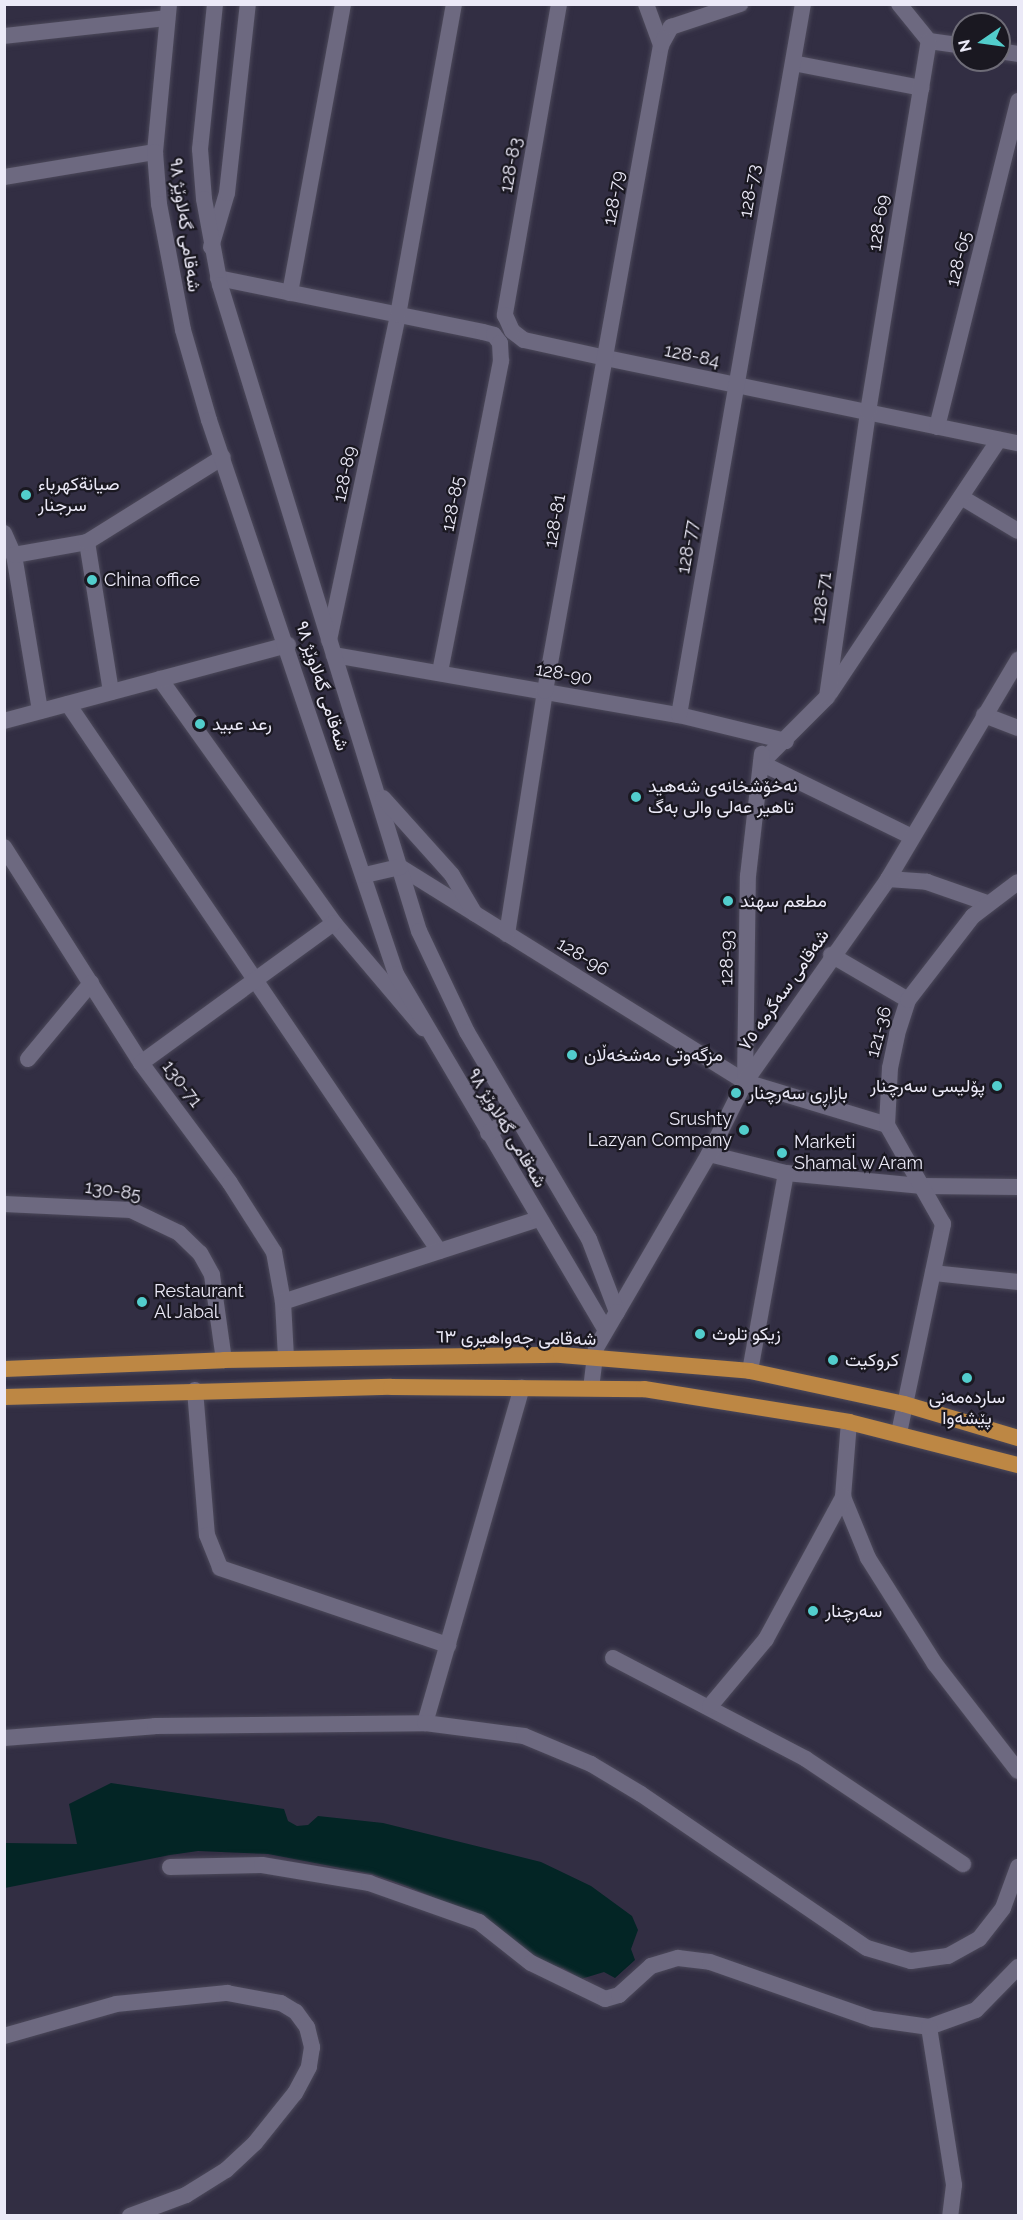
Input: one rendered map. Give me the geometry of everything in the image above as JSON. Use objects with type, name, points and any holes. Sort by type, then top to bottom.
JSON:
[{"type":"main road","name":"شەقامی جەواهیری ٦٣","points":[[4,1369],[286,1358],[500,1354],[593,1358],[750,1371],[904,1404],[1018,1438]]},
{"type":"main road","points":[[4,1397],[195,1390],[591,1386],[711,1397],[849,1422],[1018,1465]]},
{"type":"street","name":"شەقامی گەلاوێژ ٩٨","points":[[216,4],[200,149],[211,247],[218,278],[419,931],[441,981],[515,1116],[589,1239],[617,1312]]},
{"type":"street","points":[[211,247],[227,193],[248,4]]},
{"type":"street","points":[[290,292],[343,4]]},
{"type":"street","name":"128-89","points":[[332,648],[398,315],[454,4]]},
{"type":"street","name":"128-83","points":[[506,337],[505,315],[560,4]]},
{"type":"street","points":[[646,4],[661,45]]},
{"type":"street","points":[[661,45],[670,27],[740,4]]},
{"type":"street","name":"128-73","points":[[734,385],[803,4]]},
{"type":"street","points":[[899,4],[930,41],[951,44]]},
{"type":"street","name":"شەقامی گەلاوێژ ٩٨","points":[[168,11],[155,152],[174,291],[188,351],[223,457],[288,645],[396,974],[431,1039],[606,1330]]},
{"type":"street","points":[[4,36],[168,11]]},
{"type":"street","name":"128-69","points":[[868,412],[930,41]]},
{"type":"street","name":"128-79","points":[[606,358],[661,45]]},
{"type":"street","points":[[793,63],[922,88]]},
{"type":"street","name":"128-65","points":[[937,427],[1018,100]]},
{"type":"street","points":[[4,177],[155,152]]},
{"type":"street","name":"128-84","points":[[218,278],[999,440],[1018,442]]},
{"type":"street","name":"128-85","points":[[440,672],[506,337]]},
{"type":"street","name":"128-81","points":[[507,934],[545,691],[606,358]]},
{"type":"street","name":"128-77","points":[[679,715],[734,385]]},
{"type":"street","name":"128-71","points":[[827,697],[868,412]]},
{"type":"street","points":[[912,837],[761,763],[786,741],[827,697],[999,440]]},
{"type":"street","points":[[14,555],[87,542],[223,457]]},
{"type":"street","points":[[961,497],[1018,531]]},
{"type":"street","points":[[4,533],[14,555],[40,711]]},
{"type":"street","points":[[87,542],[111,692]]},
{"type":"street","points":[[4,721],[288,645]]},
{"type":"street","name":"128-90","points":[[332,648],[440,672],[679,715],[786,741]]},
{"type":"street","name":"شەقامی سەگرمە ٧٥","points":[[591,1386],[593,1358],[606,1330],[709,1154],[745,1082],[831,955],[888,879],[1018,660]]},
{"type":"street","points":[[160,679],[334,923],[431,1039]]},
{"type":"street","points":[[68,704],[257,979],[439,1251]]},
{"type":"street","points":[[984,715],[1018,728]]},
{"type":"street","name":"128-93","points":[[745,1082],[748,876],[764,734]]},
{"type":"street","points":[[374,784],[408,829],[452,875],[475,914]]},
{"type":"street","name":"130-71","points":[[4,847],[141,1063],[230,1183],[274,1252],[283,1302],[286,1358]]},
{"type":"street","points":[[364,875],[400,867]]},
{"type":"street","name":"128-96","points":[[400,867],[745,1082],[887,1125]]},
{"type":"street","points":[[888,879],[927,882],[987,903]]},
{"type":"street","name":"121-36","points":[[887,1125],[890,1068],[908,1000],[973,916],[987,903],[1018,882]]},
{"type":"street","points":[[141,1063],[334,923]]},
{"type":"street","points":[[831,955],[908,1000]]},
{"type":"street","points":[[28,1059],[91,983]]},
{"type":"street","points":[[488,1133],[515,1116]]},
{"type":"street","points":[[887,1125],[943,1224],[899,1433]]},
{"type":"street","points":[[709,1154],[786,1173],[922,1186],[1018,1187]]},
{"type":"street","points":[[750,1371],[786,1173]]},
{"type":"street","name":"130-85","points":[[4,1204],[131,1210],[179,1233],[200,1253],[212,1275],[224,1360]]},
{"type":"street","points":[[283,1302],[539,1219]]},
{"type":"street","points":[[933,1274],[1018,1282]]},
{"type":"street","points":[[425,1723],[522,1388]]},
{"type":"street","points":[[195,1390],[207,1535],[220,1568],[448,1645]]},
{"type":"street","points":[[710,1706],[766,1639],[843,1497],[849,1422]]},
{"type":"street","points":[[843,1497],[868,1558],[935,1664],[1018,1771]]},
{"type":"street","points":[[613,1658],[710,1706],[806,1759],[963,1864]]},
{"type":"street","points":[[4,1738],[154,1726],[425,1723],[524,1736],[591,1764],[867,1948],[897,1959],[925,1961],[948,1956],[979,1939],[1003,1908],[1018,1867]]},
{"type":"street","points":[[170,1867],[262,1865],[369,1883],[478,1922],[531,1963],[598,1998],[611,1999],[651,1966],[678,1958],[719,1965],[873,2019],[929,2027],[976,2010],[1018,1967]]},
{"type":"street","points":[[4,2036],[116,2004],[227,1993],[281,2003],[296,2012],[307,2027],[312,2047],[309,2067],[296,2093],[255,2143],[226,2170],[186,2195],[130,2216]]},
{"type":"street","points":[[929,2027],[954,2185],[950,2216]]},
{"type":"shaded area","points":[[111,1783],[284,1809],[288,1821],[297,1826],[308,1825],[318,1816],[383,1823],[541,1862],[591,1886],[632,1916],[638,1930],[631,1949],[635,1960],[615,1978],[604,1972],[581,1979],[563,1968],[546,1964],[478,1917],[407,1886],[372,1874],[268,1854],[198,1851],[5,1888],[5,1843],[77,1844],[69,1804]]},
{"type":"place","name":"صيانةكهرباء سرجنار","points":[[26,495]]},
{"type":"place","name":"China office","points":[[92,580]]},
{"type":"place","name":"رعد عبيد","points":[[200,724]]},
{"type":"place","name":"نەخۆشخانەی شەهید تاهیر عەلی والی بەگ","points":[[636,797]]},
{"type":"place","name":"مطعم سهند","points":[[728,901]]},
{"type":"place","name":"مزگەوتی مەشخەڵان","points":[[572,1055]]},
{"type":"place","name":"پۆلیسی سەرچنار","points":[[997,1086]]},
{"type":"place","name":"بازاڕی سەرچنار","points":[[736,1093]]},
{"type":"place","name":"Srushty Lazyan Company","points":[[744,1130]]},
{"type":"place","name":"Marketi Shamal w Aram","points":[[782,1153]]},
{"type":"place","name":"Restaurant Al Jabal","points":[[142,1302]]},
{"type":"place","name":"زيكو تلوث","points":[[700,1334]]},
{"type":"place","name":"كروكيت","points":[[833,1360]]},
{"type":"place","name":"ساردەمەنی پێشەوا","points":[[967,1378]]},
{"type":"place","name":"سەرچنار","points":[[813,1611]]}]
